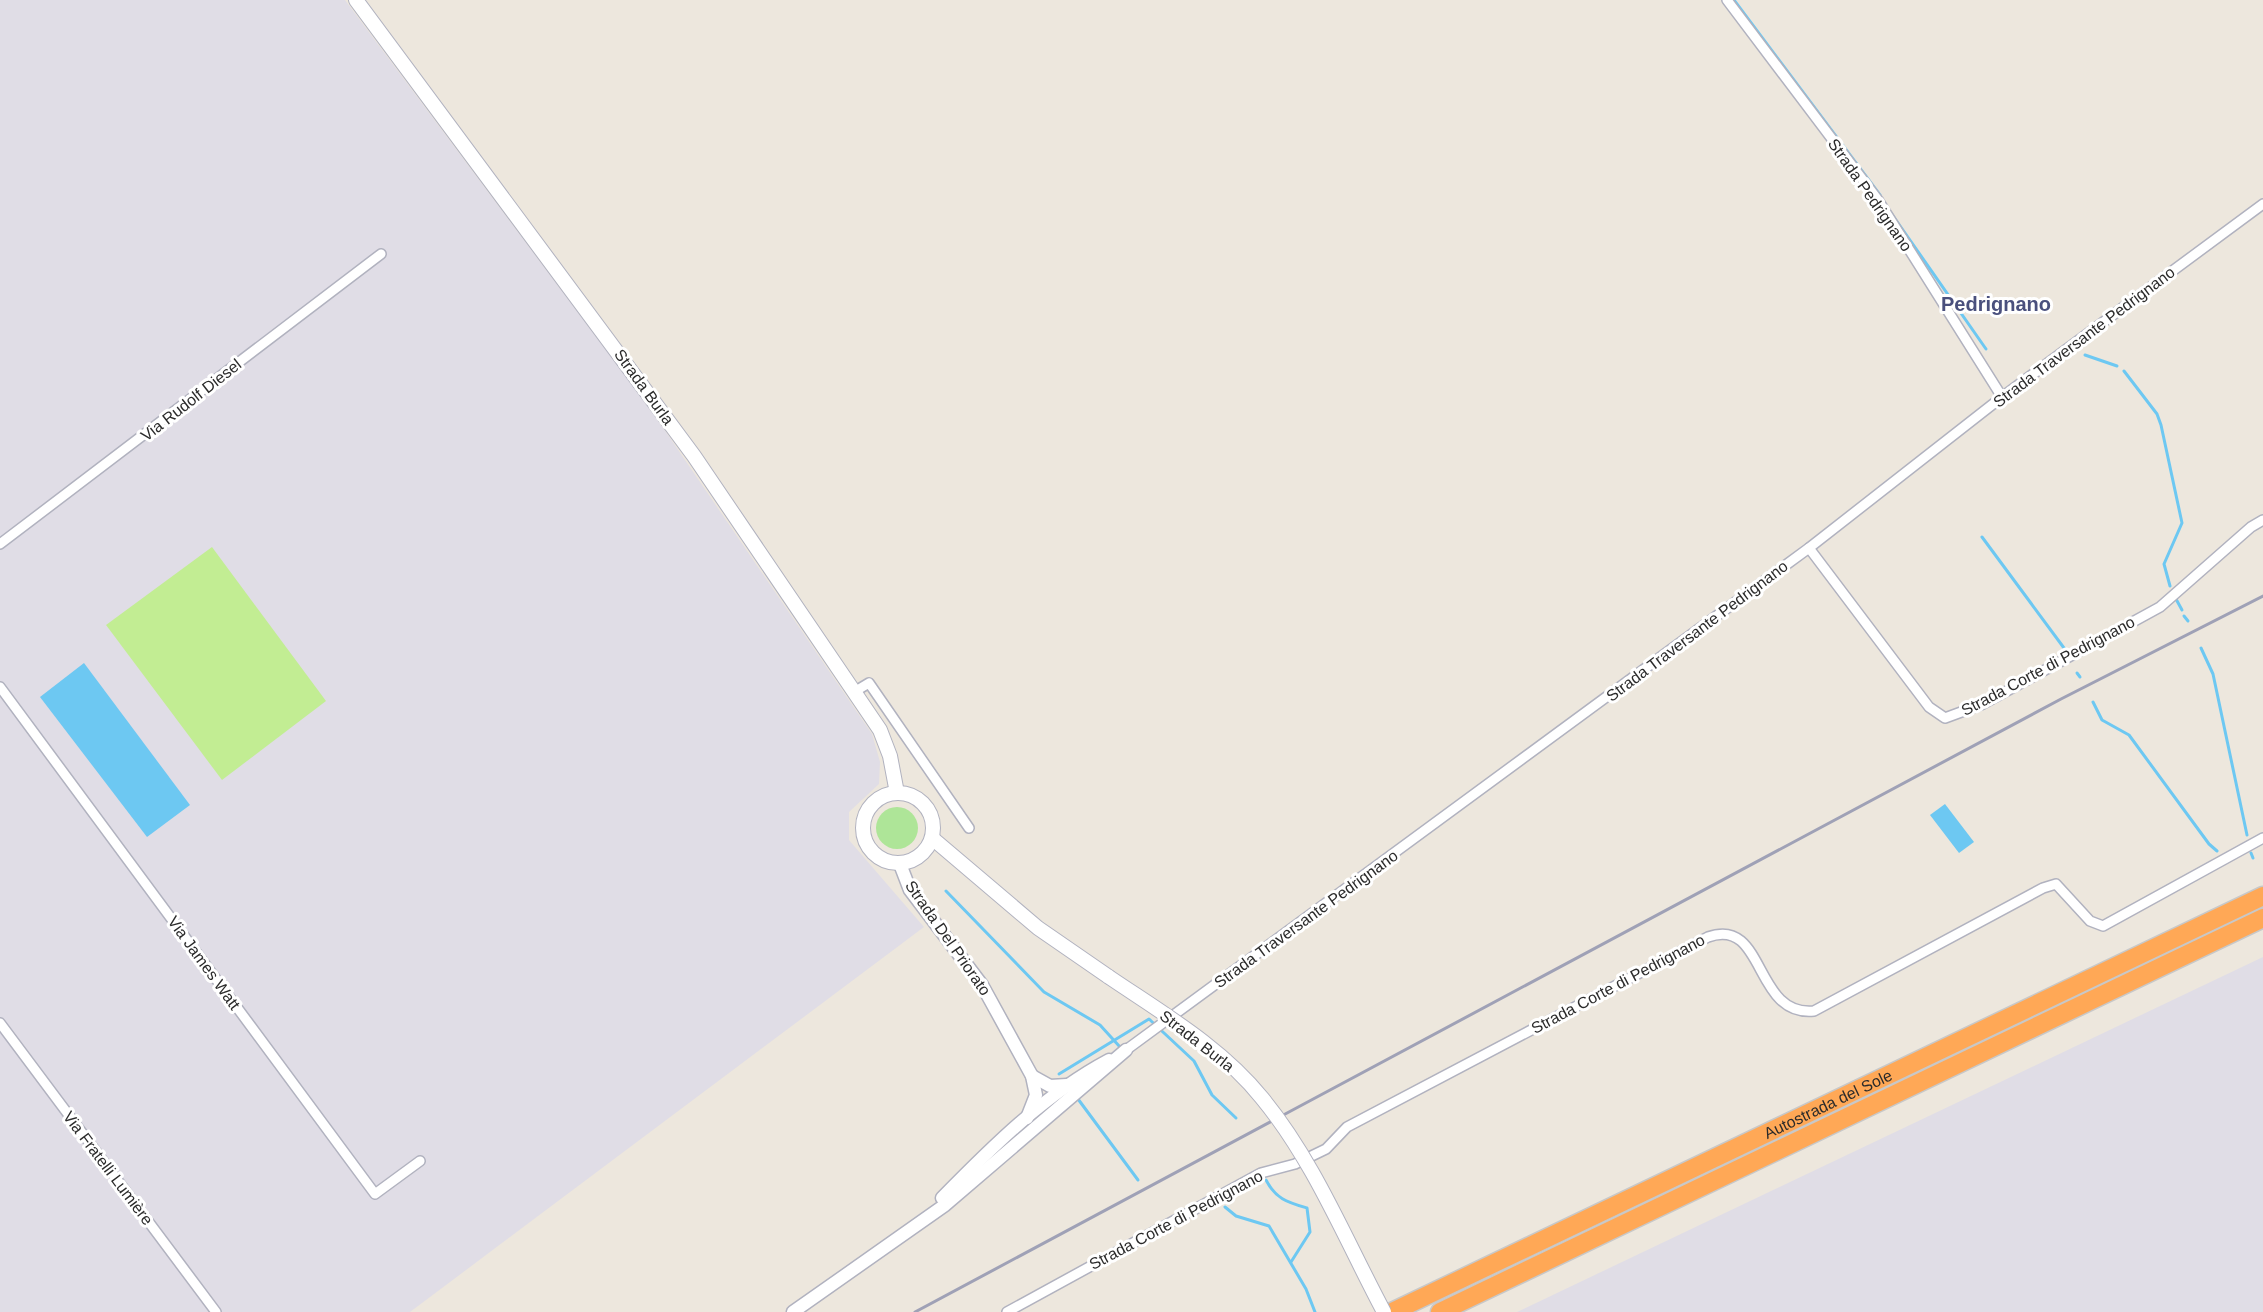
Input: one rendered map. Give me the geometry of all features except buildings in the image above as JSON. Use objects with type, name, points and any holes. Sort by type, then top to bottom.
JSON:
[{"type":"highway","points":[[2245,904],[2263,890]]},
{"type":"highway","name":"Autostrada del Sole","points":[[1392,1312],[2263,896]]},
{"type":"highway","name":"Autostrada del Sole","points":[[1440,1312],[2259,921]]},
{"type":"main road","name":"Strada Burla","points":[[356,0],[694,456],[880,730],[890,756],[897,793]]},
{"type":"main road","points":[[897,793],[913,796],[926,806],[933,821],[932,838],[920,856],[900,864],[878,857],[869,849],[863,833],[868,809],[881,797],[897,793]]},
{"type":"main road","name":"Strada Burla","points":[[932,838],[1038,928],[1197,1038],[1234,1069],[1262,1098],[1306,1164],[1384,1312]]},
{"type":"street","name":"Strada Pedrignano","points":[[1727,0],[1878,201],[2002,397]]},
{"type":"street","name":"Strada Traversante Pedrignano","points":[[919,1222],[1027,1118],[1041,1098],[1068,1085],[1162,1025],[1809,548],[2002,397],[2263,204]]},
{"type":"street","name":"Via Rudolf Diesel","points":[[0,544],[381,254]]},
{"type":"street","name":"Strada Corte di Pedrignano","points":[[1809,548],[1929,707],[1946,718],[1983,704],[2160,607],[2251,527],[2263,520]]},
{"type":"street","points":[[854,692],[869,683],[969,828]]},
{"type":"street","name":"Via James Watt","points":[[0,687],[375,1194],[420,1161]]},
{"type":"street","name":"Strada Corte di Pedrignano","points":[[1007,1312],[1261,1173],[1295,1164],[1326,1149],[1347,1127],[1708,937],[1719,933],[1733,935],[1745,942],[1776,996],[1785,1005],[1800,1012],[1814,1011],[2043,888],[2056,884],[2090,921],[2103,926],[2263,838]]},
{"type":"street","name":"Strada Del Priorato","points":[[900,864],[910,890],[982,984],[1032,1076]]},
{"type":"street","name":"Via Fratelli Lumière","points":[[0,1023],[216,1312]]},
{"type":"street","name":"Strada Traversante Pedrignano","points":[[793,1312],[945,1205],[1126,1050]]},
{"type":"street","points":[[1032,1076],[1050,1086],[1068,1085]]},
{"type":"street","points":[[1032,1076],[1042,1088],[1041,1098],[1065,1102]]},
{"type":"street","name":"Strada Traversante Pedrignano","points":[[980,1174],[1005,1144],[1038,1116],[1041,1098]]},
{"type":"shaded area","points":[[0,0],[345,0],[655,416],[872,734],[880,762],[879,784],[849,812],[849,840],[924,927],[410,1312],[0,1312]]},
{"type":"shaded area","points":[[2263,957],[2263,1312],[1517,1312]]},
{"type":"green space","points":[[212,547],[326,701],[222,780],[106,625]]},
{"type":"green space","points":[[897,807],[912,813],[918,828],[912,843],[897,849],[882,843],[876,828],[882,813]]},
{"type":"water","points":[[84,663],[190,805],[147,837],[40,697]]},
{"type":"water","points":[[1945,804],[1974,842],[1959,853],[1930,815]]},
{"type":"waterway","points":[[1734,0],[1880,195]]},
{"type":"waterway","points":[[1891,213],[1986,349]]},
{"type":"waterway","points":[[2085,355],[2117,366]]},
{"type":"waterway","points":[[2124,371],[2157,414],[2182,523],[2164,564],[2170,586]]},
{"type":"waterway","points":[[1982,537],[2064,648]]},
{"type":"waterway","points":[[2176,599],[2182,610]]},
{"type":"waterway","points":[[2184,616],[2188,621]]},
{"type":"waterway","points":[[2201,648],[2213,674],[2247,835]]},
{"type":"waterway","points":[[2077,673],[2080,677]]},
{"type":"waterway","points":[[2093,702],[2102,720],[2129,735],[2209,844],[2217,851]]},
{"type":"waterway","points":[[2251,853],[2253,858]]},
{"type":"waterway","points":[[946,891],[1044,992],[1100,1025],[1120,1047]]},
{"type":"waterway","points":[[1059,1074],[1149,1019],[1194,1061],[1212,1095],[1236,1118]]},
{"type":"waterway","points":[[1078,1099],[1138,1180]]},
{"type":"waterway","points":[[1266,1180],[1274,1192],[1283,1199],[1307,1208],[1310,1232],[1291,1262]]},
{"type":"waterway","points":[[1225,1207],[1236,1216],[1269,1226],[1306,1289],[1315,1312]]},
{"type":"railway","points":[[915,1312],[2061,699],[2263,596]]},
{"type":"district","name":"Pedrignano","points":[[1996,304]]}]
